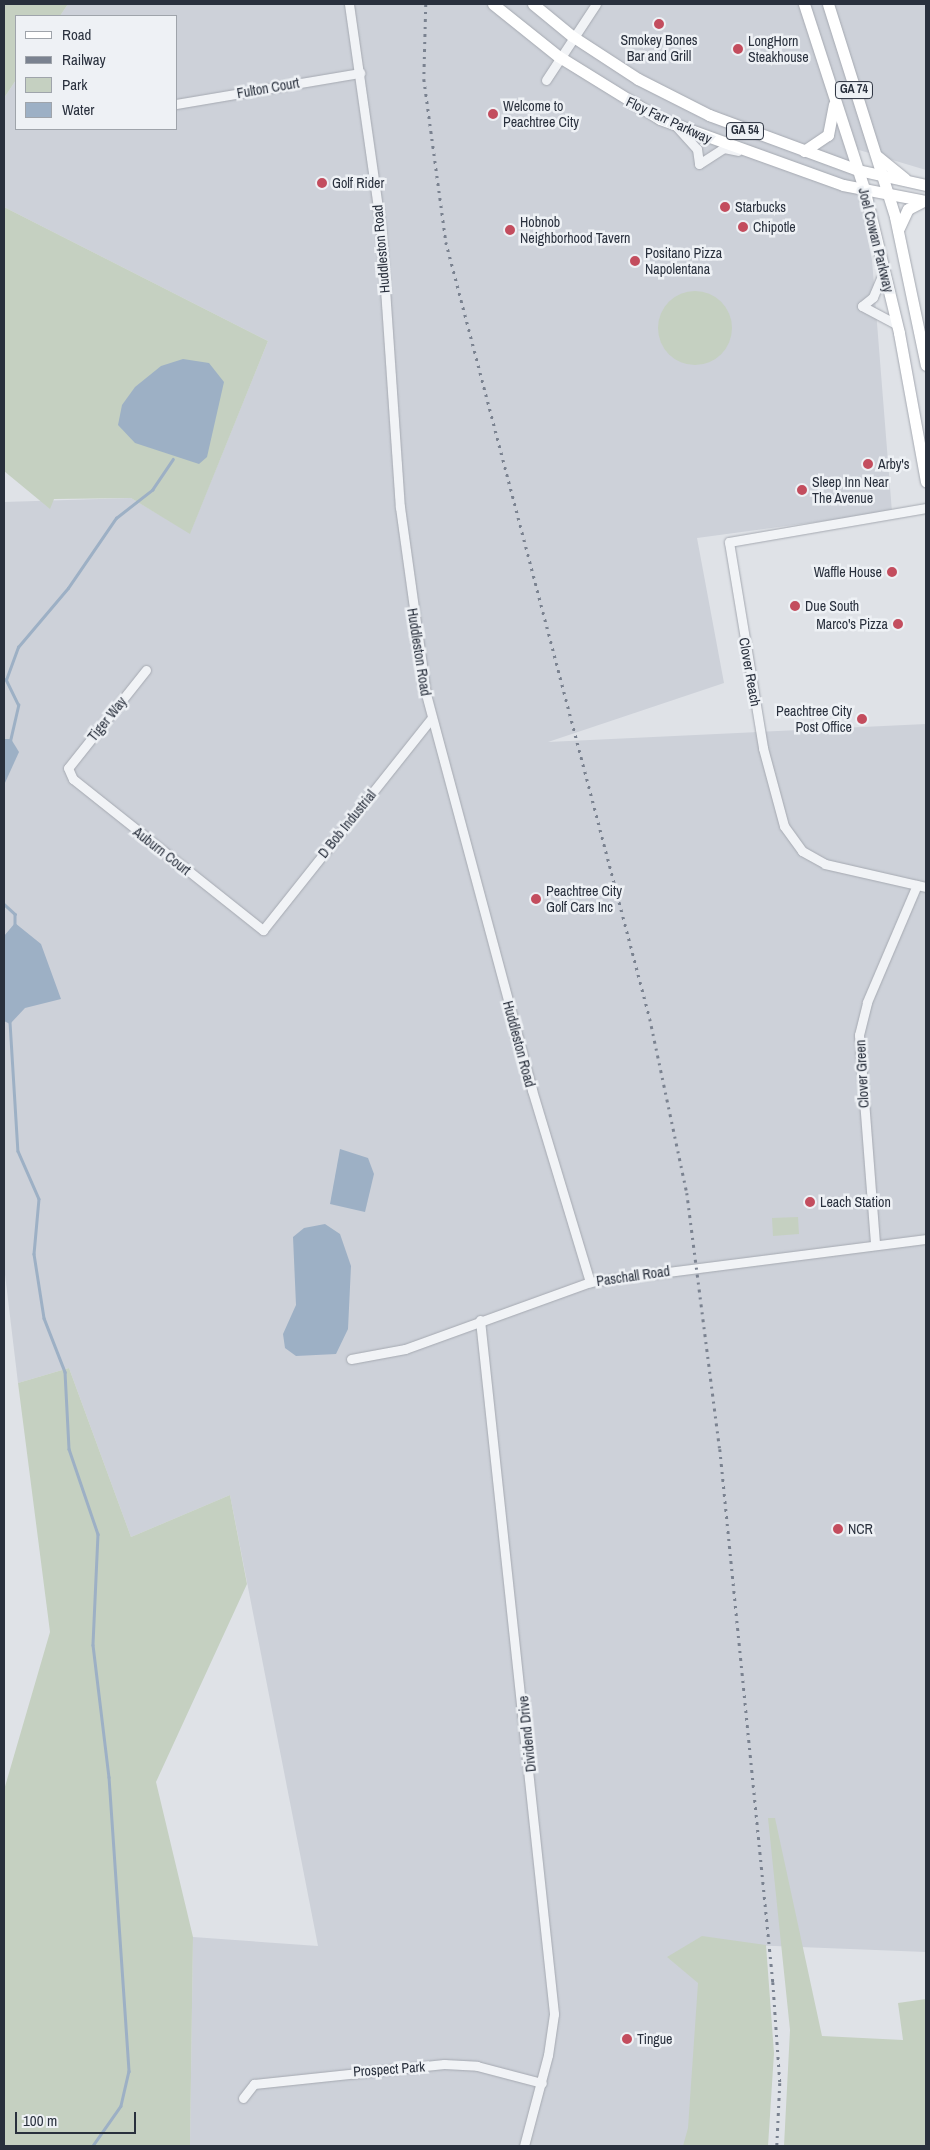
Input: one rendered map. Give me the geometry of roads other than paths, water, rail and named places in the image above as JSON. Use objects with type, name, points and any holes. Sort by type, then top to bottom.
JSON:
[{"type":"main road","name":"Floy Farr Parkway","points":[[493,4],[558,56],[629,102],[677,126],[739,151],[864,192],[924,201]]},
{"type":"main road","name":"Floy Farr Parkway","points":[[533,4],[572,36],[688,105],[804,151],[858,170],[926,185]]},
{"type":"main road","name":"Joel Cowan Parkway","points":[[804,4],[864,192],[897,325],[926,482]]},
{"type":"main road","name":"Joel Cowan Parkway","points":[[828,4],[889,196],[898,230],[926,365]]},
{"type":"main road","points":[[804,151],[828,136],[835,101]]},
{"type":"main road","points":[[874,153],[910,183]]},
{"type":"main road","points":[[898,230],[908,209],[924,201]]},
{"type":"street","name":"Huddleston Road","points":[[349,4],[381,230],[402,528],[431,719],[532,1090],[590,1282]]},
{"type":"street","points":[[546,80],[558,56],[596,4]]},
{"type":"street","name":"Fulton Court","points":[[178,104],[360,73]]},
{"type":"street","points":[[677,126],[697,149],[699,164],[724,148],[739,151]]},
{"type":"street","points":[[884,271],[873,297],[862,306],[897,325]]},
{"type":"street","name":"Clover Reach","points":[[922,886],[825,864],[802,851],[784,826],[763,748],[729,542],[926,508]]},
{"type":"street","name":"Tiger Way","points":[[68,768],[146,670]]},
{"type":"street","name":"D Bob Industrial","points":[[263,930],[431,719]]},
{"type":"street","name":"Auburn Court","points":[[68,768],[73,780],[263,930]]},
{"type":"street","name":"Clover Green","points":[[875,1243],[859,1036],[867,1002],[922,886]]},
{"type":"street","name":"Paschall Road","points":[[350,1359],[405,1349],[480,1320],[590,1282],[875,1243],[926,1239]]},
{"type":"street","name":"Dividend Drive","points":[[480,1320],[551,1966],[553,2033],[542,2084],[524,2146]]},
{"type":"street","name":"Prospect Park","points":[[242,2098],[254,2084],[444,2064],[477,2066],[542,2084]]},
{"type":"water","points":[[183,359],[209,363],[224,382],[207,457],[199,464],[135,443],[118,425],[122,405],[135,387],[161,366]]},
{"type":"water","points":[[4,739],[11,739],[19,752],[4,785]]},
{"type":"water","points":[[15,923],[41,944],[61,999],[25,1008],[10,1024],[4,1021],[4,936]]},
{"type":"water","points":[[340,1149],[368,1158],[374,1174],[365,1212],[330,1204]]},
{"type":"water","points":[[325,1224],[340,1234],[351,1266],[348,1329],[336,1354],[296,1356],[285,1348],[283,1334],[296,1305],[293,1237],[304,1228]]},
{"type":"waterway","points":[[10,741],[18,705],[6,680],[18,647],[68,588],[116,518],[152,490],[173,459]]},
{"type":"waterway","points":[[4,904],[15,914],[15,925]]},
{"type":"waterway","points":[[10,1022],[18,1151],[39,1199],[34,1254],[44,1318],[65,1372],[69,1449],[98,1534],[93,1645],[109,1777],[129,2071],[121,2106],[93,2146]]},
{"type":"railway","points":[[426,4],[424,79],[446,242],[650,1019],[687,1193],[720,1449],[773,1982],[780,2083],[777,2146]]},
{"type":"place","name":"Smokey Bones Bar and Grill","points":[[659,24]]},
{"type":"place","name":"LongHorn Steakhouse","points":[[738,49]]},
{"type":"place","name":"Welcome to Peachtree City","points":[[493,114]]},
{"type":"place","name":"Golf Rider","points":[[322,183]]},
{"type":"place","name":"Starbucks","points":[[725,207]]},
{"type":"place","name":"Chipotle","points":[[743,227]]},
{"type":"place","name":"Hobnob Neighborhood Tavern","points":[[510,230]]},
{"type":"place","name":"Positano Pizza Napolentana","points":[[635,261]]},
{"type":"place","name":"Arby's","points":[[868,464]]},
{"type":"place","name":"Sleep Inn Near The Avenue","points":[[802,490]]},
{"type":"place","name":"Waffle House","points":[[892,572]]},
{"type":"place","name":"Due South","points":[[795,606]]},
{"type":"place","name":"Marco's Pizza","points":[[898,624]]},
{"type":"place","name":"Peachtree City Post Office","points":[[862,719]]},
{"type":"place","name":"Peachtree City Golf Cars Inc","points":[[536,899]]},
{"type":"place","name":"Leach Station","points":[[810,1202]]},
{"type":"place","name":"NCR","points":[[838,1529]]},
{"type":"place","name":"Tingue","points":[[627,2039]]}]
